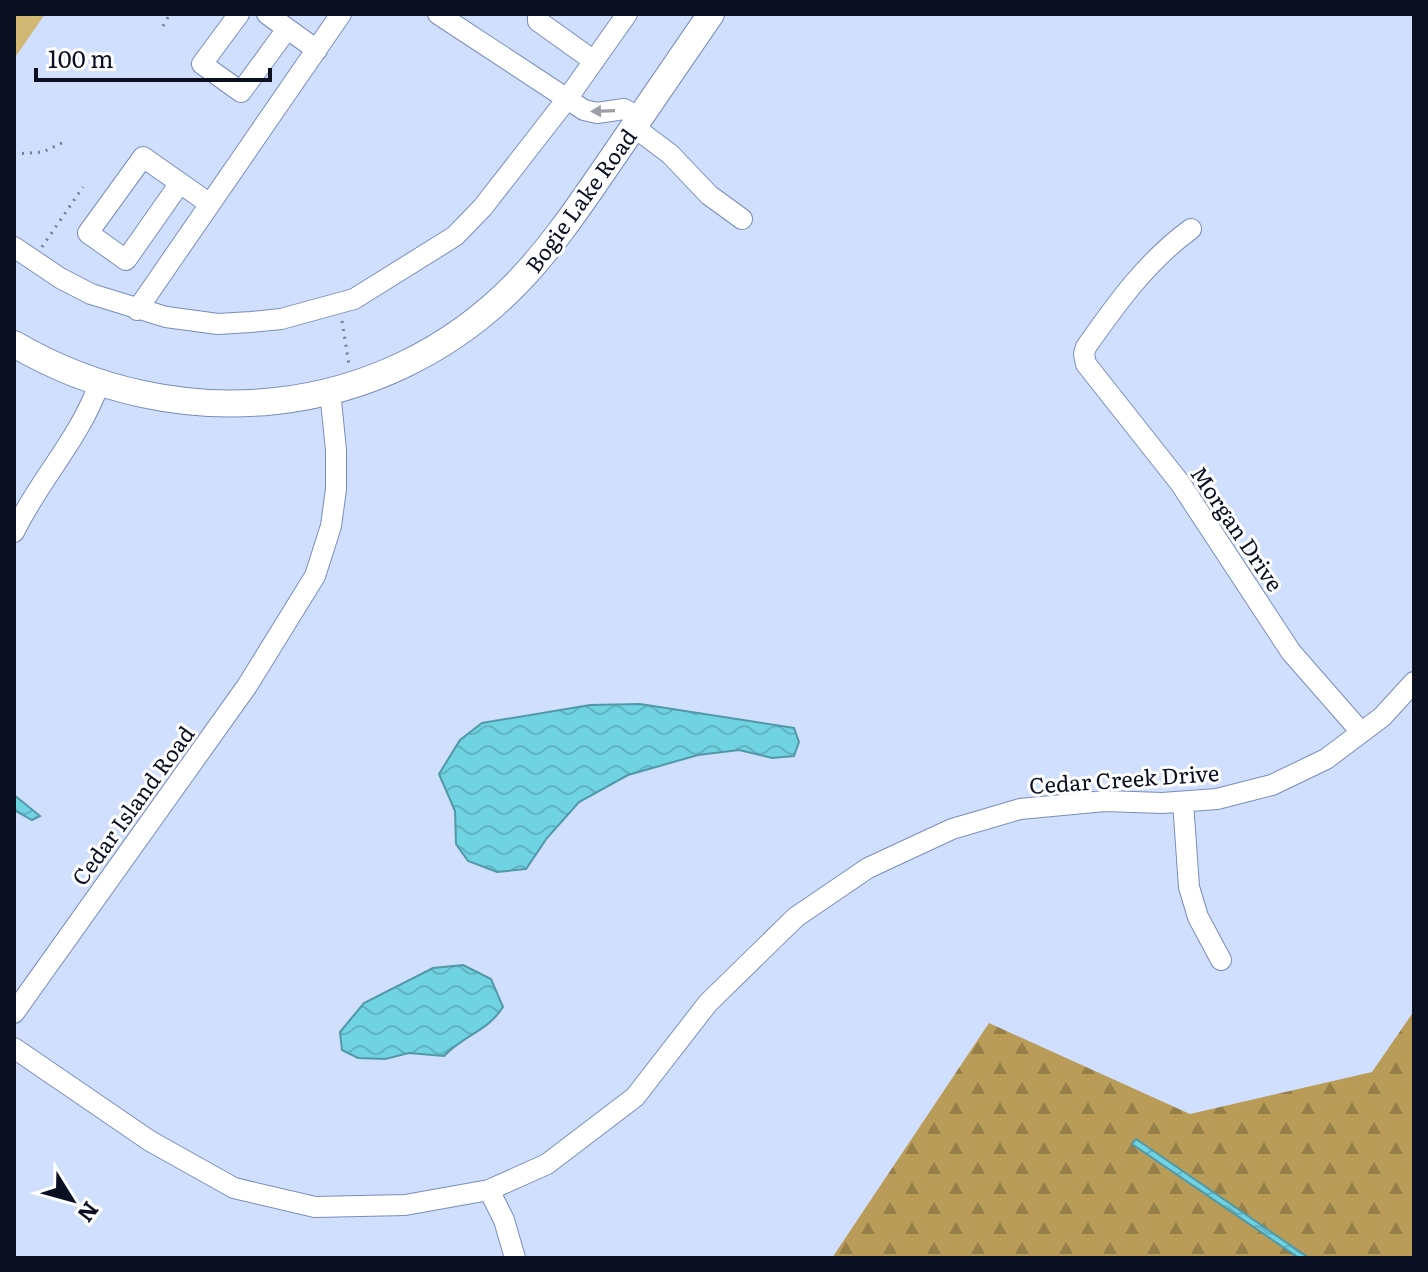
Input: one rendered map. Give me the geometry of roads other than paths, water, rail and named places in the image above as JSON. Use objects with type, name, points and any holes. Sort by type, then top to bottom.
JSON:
[{"type":"main road","name":"Bogie Lake Road","points":[[14,344],[40,359],[99,384],[166,399],[223,405],[265,403],[340,388],[391,370],[469,325],[504,296],[556,238],[711,14]]},
{"type":"street","points":[[239,14],[202,64],[241,92],[287,29]]},
{"type":"street","points":[[267,14],[317,50]]},
{"type":"street","points":[[137,310],[341,14]]},
{"type":"street","points":[[438,14],[584,110],[597,113],[624,109],[709,195],[742,219]]},
{"type":"street","points":[[538,14],[538,21],[594,61]]},
{"type":"street","points":[[14,247],[91,294],[166,317],[218,324],[281,319],[340,304],[374,288],[455,236],[483,207],[567,99],[627,14]]},
{"type":"street","points":[[180,183],[126,260],[88,233],[143,157],[210,204]]},
{"type":"street","name":"Morgan Drive","points":[[1191,229],[1164,249],[1123,296],[1086,347],[1086,364],[1180,483],[1291,652],[1361,732]]},
{"type":"street","points":[[14,532],[32,498],[78,431],[99,384]]},
{"type":"street","name":"Cedar Island Road","points":[[14,1013],[247,686],[315,576],[331,526],[340,388]]},
{"type":"street","name":"Cedar Creek Drive","points":[[14,1048],[150,1141],[234,1188],[315,1207],[405,1205],[489,1190],[547,1164],[635,1097],[719,992],[796,917],[868,868],[952,829],[1020,809],[1105,801],[1217,799],[1272,785],[1326,759],[1382,717],[1414,682]]},
{"type":"street","points":[[1183,802],[1189,887],[1198,917],[1221,960]]},
{"type":"street","points":[[489,1190],[504,1220],[515,1258]]},
{"type":"water","points":[[640,704],[794,728],[799,742],[794,756],[772,758],[739,750],[698,755],[628,775],[579,802],[547,838],[526,869],[497,872],[468,861],[456,844],[455,811],[439,774],[460,740],[482,723],[590,705]]},
{"type":"water","points":[[14,795],[40,816],[32,820],[14,810]]},
{"type":"water","points":[[463,965],[491,979],[503,1007],[483,1028],[444,1056],[409,1053],[385,1059],[358,1058],[342,1050],[340,1032],[364,1003],[433,968]]},
{"type":"water","points":[[1136,1139],[1309,1258],[1299,1258],[1132,1144]]}]
